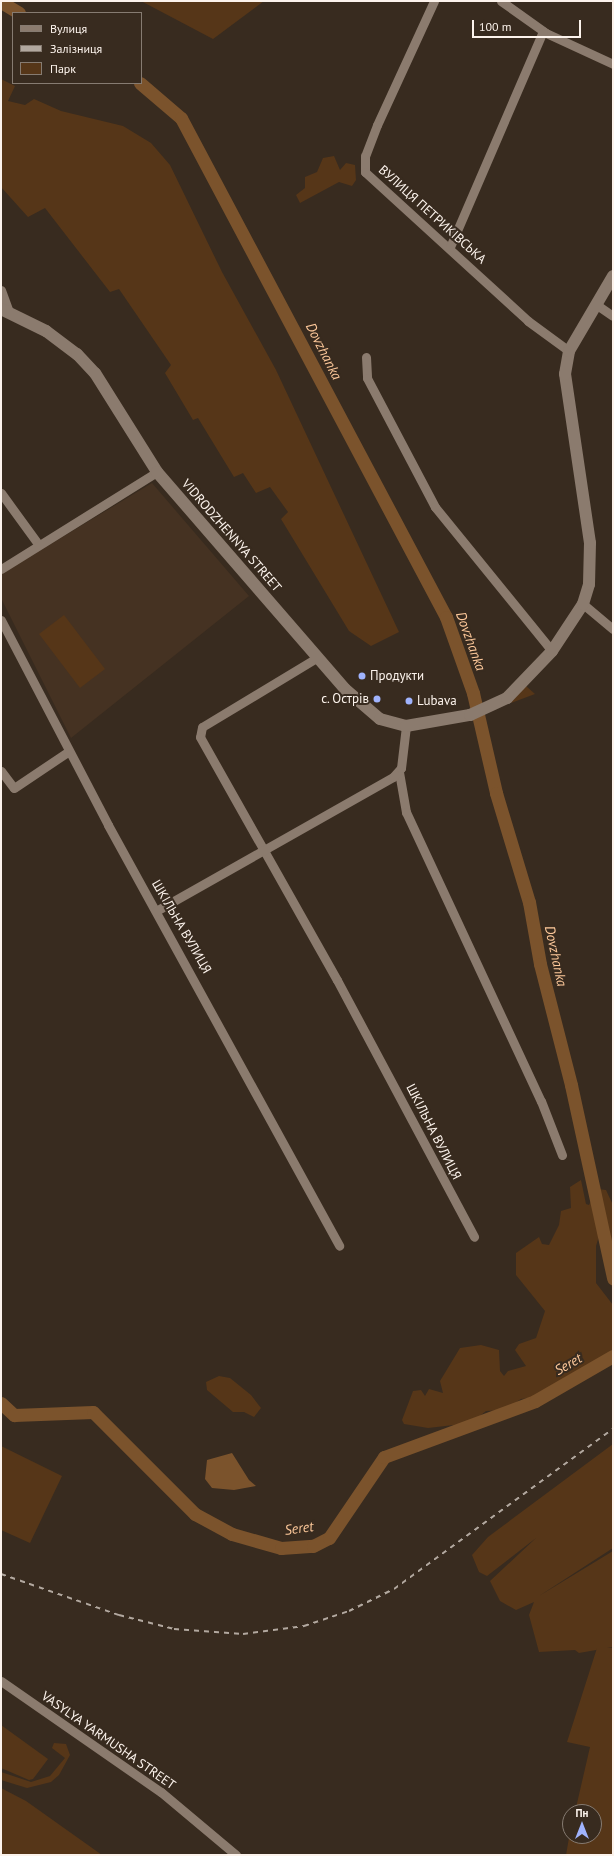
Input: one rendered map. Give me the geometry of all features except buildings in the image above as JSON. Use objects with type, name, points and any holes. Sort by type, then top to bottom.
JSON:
[{"type":"street","name":"ВУЛИЦЯ ПЕТРИКІВСЬКА","points":[[434,1],[400,71],[363,167],[528,321],[569,351]]},
{"type":"street","points":[[504,2],[543,31],[613,64]]},
{"type":"street","points":[[450,247],[543,31]]},
{"type":"street","points":[[569,351],[613,276]]},
{"type":"street","points":[[1,290],[5,310]]},
{"type":"street","points":[[597,305],[613,316]]},
{"type":"street","name":"VIDRODZHENNYA STREET","points":[[5,310],[58,338],[77,354],[95,373],[157,472],[318,657],[365,710],[380,719],[406,726],[470,715],[486,710],[507,698],[552,651],[564,635],[583,604],[589,584],[590,543],[567,390],[569,351]]},
{"type":"street","points":[[366,357],[364,368],[367,378],[435,507],[552,651]]},
{"type":"street","points":[[1,568],[38,544],[104,507],[157,472]]},
{"type":"street","points":[[1,493],[38,544]]},
{"type":"street","points":[[583,604],[613,629]]},
{"type":"street","name":"ШКІЛЬНА ВУЛИЦЯ","points":[[1,620],[69,751],[339,1246]]},
{"type":"street","name":"ШКІЛЬНА ВУЛИЦЯ","points":[[318,657],[200,731],[203,743],[264,850],[474,1237]]},
{"type":"street","points":[[406,726],[399,772],[406,812],[541,1101],[562,1155]]},
{"type":"street","points":[[1,771],[14,788],[69,751]]},
{"type":"street","points":[[156,911],[399,772]]},
{"type":"street","name":"VASYLYA YARMUSHA STREET","points":[[1,1681],[162,1792],[236,1855]]},
{"type":"shaded area","points":[[152,483],[249,596],[71,738],[1,598],[1,574]]},
{"type":"shaded area","points":[[232,1453],[249,1480],[256,1486],[234,1490],[212,1488],[205,1479],[207,1460]]},
{"type":"green space","points":[[141,1],[264,1],[213,39]]},
{"type":"green space","points":[[1,79],[15,86],[8,101],[25,105],[34,99],[61,111],[123,126],[151,143],[170,165],[222,272],[276,370],[399,632],[371,646],[349,631],[281,519],[288,512],[270,487],[256,493],[243,473],[234,477],[198,418],[193,420],[165,373],[171,365],[119,289],[110,292],[45,208],[28,217],[1,187]]},
{"type":"green space","points":[[334,156],[340,170],[346,163],[355,165],[356,180],[352,186],[339,182],[300,203],[296,195],[305,188],[305,177],[317,172],[323,158]]},
{"type":"green space","points":[[64,615],[105,669],[80,688],[39,634]]},
{"type":"green space","points":[[526,686],[535,694],[511,703],[513,700]]},
{"type":"green space","points":[[581,1180],[586,1204],[589,1205],[597,1189],[606,1190],[613,1205],[613,1291],[599,1236],[596,1246],[596,1283],[613,1305],[613,1356],[587,1376],[562,1379],[545,1396],[521,1399],[505,1410],[486,1411],[471,1423],[428,1428],[404,1424],[402,1420],[413,1391],[421,1390],[425,1396],[429,1389],[443,1393],[440,1381],[460,1348],[481,1345],[499,1350],[500,1371],[504,1376],[508,1371],[526,1366],[515,1350],[519,1344],[536,1338],[545,1311],[516,1275],[516,1253],[539,1237],[542,1244],[549,1245],[559,1225],[561,1211],[571,1208],[570,1187]]},
{"type":"green space","points":[[219,1376],[230,1378],[251,1395],[261,1408],[254,1417],[244,1412],[233,1412],[207,1390],[206,1382]]},
{"type":"green space","points":[[613,1444],[613,1548],[539,1596],[613,1551],[613,1647],[579,1653],[575,1650],[539,1652],[529,1615],[534,1602],[516,1610],[500,1601],[490,1581],[536,1538],[487,1576],[479,1572],[472,1555],[488,1537]]},
{"type":"green space","points":[[1,1446],[62,1476],[30,1543],[1,1530]]},
{"type":"green space","points":[[597,1648],[613,1648],[613,1855],[566,1855],[568,1844],[602,1844],[602,1804],[577,1804],[590,1747],[567,1742]]},
{"type":"green space","points":[[1,1725],[48,1759],[33,1779],[29,1780],[1,1768]]},
{"type":"green space","points":[[54,1743],[66,1744],[70,1755],[59,1775],[51,1782],[27,1788],[1,1780],[1,1772],[31,1782],[50,1776],[65,1758],[52,1748]]},
{"type":"green space","points":[[1,1788],[26,1801],[102,1855],[1,1855]]},
{"type":"waterway","name":"Dovzhanka","points":[[1,2],[17,12]]},
{"type":"waterway","name":"Dovzhanka","points":[[141,84],[181,118],[446,617],[473,693],[496,793],[529,902],[540,964],[571,1085],[613,1278]]},
{"type":"waterway","name":"Seret","points":[[1,1403],[14,1415],[93,1412],[195,1514],[232,1534],[281,1548],[313,1546],[329,1538],[384,1457],[535,1401],[613,1356]]},
{"type":"railway","points":[[1,1574],[119,1615],[174,1629],[243,1634],[304,1626],[349,1611],[394,1589],[613,1429]]},
{"type":"place","name":"Продукти","points":[[362,676]]},
{"type":"place","name":"с. Острів","points":[[377,699]]},
{"type":"place","name":"Lubava","points":[[409,701]]}]
